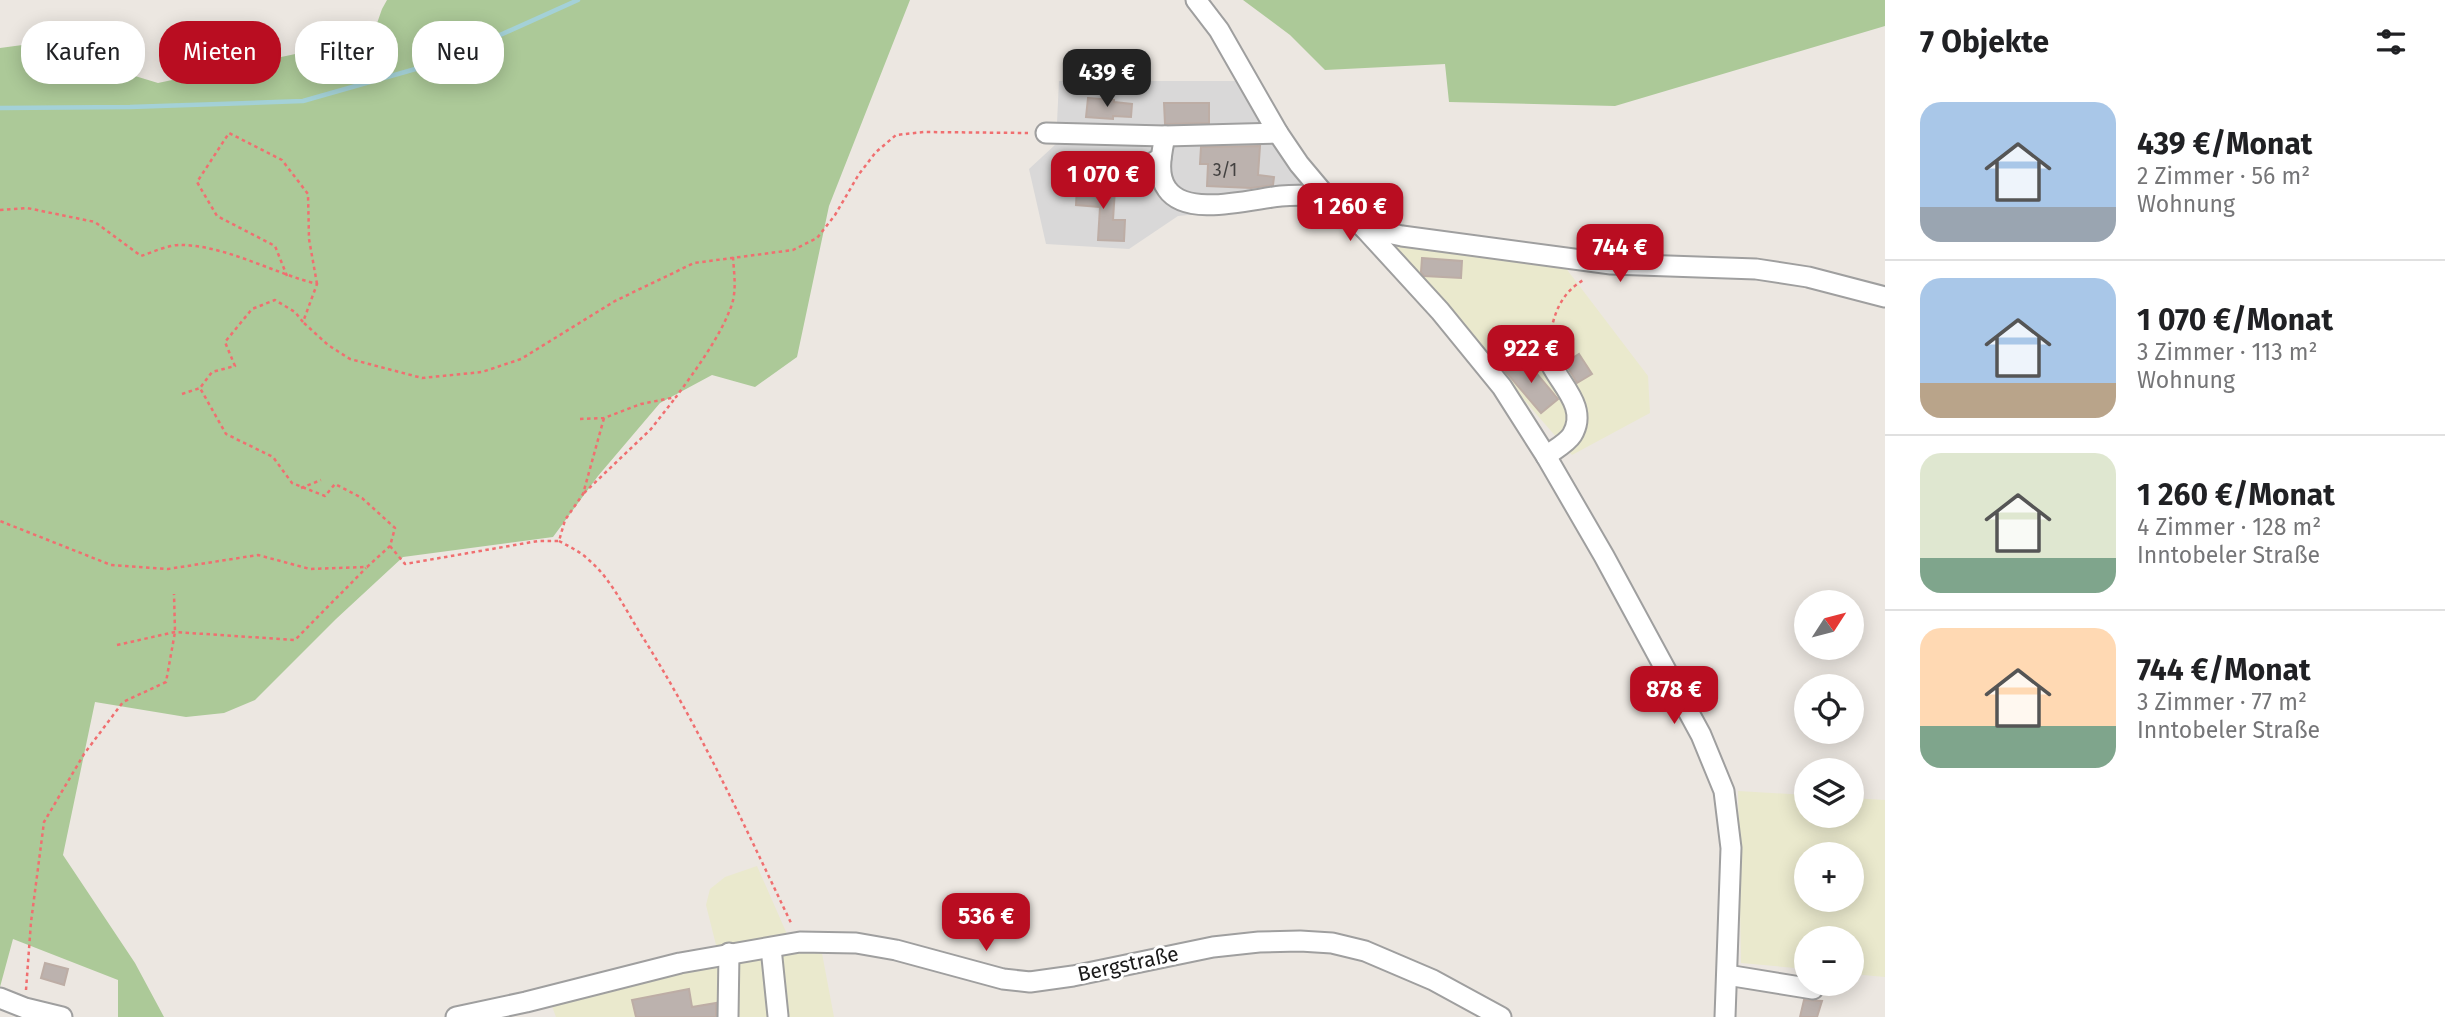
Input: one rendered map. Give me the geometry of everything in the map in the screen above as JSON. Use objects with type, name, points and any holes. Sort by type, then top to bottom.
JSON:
[{"type":"street","points":[[1196,0],[1219,30],[1278,133],[1325,195],[1364,228],[1479,357],[1502,387],[1546,456],[1655,646],[1717,770],[1728,813],[1731,848],[1725,1017]]},
{"type":"street","points":[[1046,133],[1165,136],[1278,133]]},
{"type":"street","points":[[1165,136],[1161,176],[1167,189],[1187,203],[1212,205],[1282,196],[1325,195]]},
{"type":"street","points":[[1093,174],[1125,178],[1161,158]]},
{"type":"street","points":[[1364,228],[1402,236],[1611,264],[1756,269],[1808,277],[1885,297]]},
{"type":"street","points":[[1546,456],[1572,436],[1577,419],[1575,403],[1549,360]]},
{"type":"street","name":"Bergstraße","points":[[456,1017],[530,1009],[680,962],[800,942],[856,943],[1030,982],[1073,976],[1213,947],[1259,942],[1332,943],[1365,951],[1400,964],[1501,1017]]},
{"type":"street","points":[[771,948],[778,1016]]},
{"type":"street","points":[[728,1017],[729,953]]},
{"type":"street","points":[[1727,975],[1794,986]]},
{"type":"street","points":[[0,998],[25,1008],[62,1017]]},
{"type":"path","points":[[287,277],[275,246],[217,216],[197,182],[229,132],[282,160],[308,194],[309,239],[317,284],[303,322]]},
{"type":"path","points":[[182,394],[200,388],[212,372],[234,366],[225,342],[252,309],[275,300],[295,312],[328,345],[350,359],[422,378],[482,372],[521,359],[615,301],[694,263],[793,250],[817,238],[835,215],[859,174],[876,152],[896,135],[925,132],[1046,133]]},
{"type":"path","points":[[0,210],[27,208],[95,222],[141,256]]},
{"type":"path","points":[[141,256],[180,244],[226,252],[287,277],[317,284]]},
{"type":"path","points":[[140,262],[141,256]]},
{"type":"path","points":[[558,541],[565,520],[583,494],[651,429],[699,365],[731,306],[735,283],[733,257]]},
{"type":"path","points":[[1549,360],[1552,326],[1560,302],[1568,291],[1586,278]]},
{"type":"path","points":[[117,645],[176,632],[295,640],[390,546],[395,528],[362,498],[335,484],[325,496],[300,488],[292,482],[274,457],[226,434],[200,388]]},
{"type":"path","points":[[580,419],[604,418],[641,404],[676,397]]},
{"type":"path","points":[[583,494],[604,418]]},
{"type":"path","points":[[300,488],[321,480]]},
{"type":"path","points":[[0,521],[111,565],[168,569],[258,555],[310,569],[367,567]]},
{"type":"path","points":[[390,546],[405,564],[537,541],[558,541],[578,551],[600,571],[659,664],[730,793],[800,942]]},
{"type":"path","points":[[25,1008],[31,922],[44,822],[84,754],[122,702],[166,682],[176,632],[174,594]]},
{"type":"shaded area","points":[[1059,81],[1239,81],[1320,202],[1178,216],[1129,249],[1046,244],[1029,169],[1056,144]]},
{"type":"green space","points":[[387,0],[910,0],[829,206],[797,357],[755,387],[712,375],[660,403],[598,476],[553,537],[403,557],[255,700],[224,713],[186,717],[95,702],[63,855],[135,963],[164,1017],[118,1017],[118,980],[13,939],[0,987],[0,48],[21,45],[21,84],[145,84],[145,79],[159,84],[281,84],[281,57],[295,54],[295,84],[398,84],[398,21],[378,21]]},
{"type":"green space","points":[[1243,0],[1885,0],[1885,26],[1615,106],[1449,102],[1445,64],[1325,70],[1290,35]]},
{"type":"green space","points":[[1389,245],[1565,267],[1648,376],[1650,413],[1572,455]]},
{"type":"green space","points":[[1738,791],[1794,794],[1794,828],[1864,828],[1864,799],[1885,800],[1885,977],[1864,975],[1864,926],[1794,926],[1794,968],[1741,963]]},
{"type":"green space","points":[[757,866],[794,950],[821,948],[834,1017],[556,1017],[550,1001],[720,961],[706,905],[710,889],[725,877]]},
{"type":"building","points":[[1088,98],[1132,104],[1131,117],[1086,117]]},
{"type":"building","points":[[1164,103],[1209,103],[1209,123],[1165,124]]},
{"type":"building","points":[[1260,146],[1258,175],[1274,177],[1273,185],[1251,188],[1207,186],[1208,164],[1200,164],[1201,147]]},
{"type":"building","points":[[1077,185],[1115,189],[1113,220],[1125,220],[1124,241],[1098,240],[1100,207],[1076,205]]},
{"type":"building","points":[[1422,258],[1462,261],[1461,278],[1424,276],[1421,272]]},
{"type":"building","points":[[1579,354],[1592,374],[1577,383],[1565,363]]},
{"type":"building","points":[[1522,356],[1558,399],[1541,413],[1505,371]]},
{"type":"building","points":[[45,963],[68,969],[64,985],[41,978]]},
{"type":"building","points":[[689,989],[692,1007],[716,1003],[716,1017],[636,1017],[632,1000]]},
{"type":"building","points":[[1804,1000],[1822,1001],[1817,1017],[1800,1017]]},
{"type":"waterway","points":[[0,108],[303,101],[440,62],[578,0]]}]
